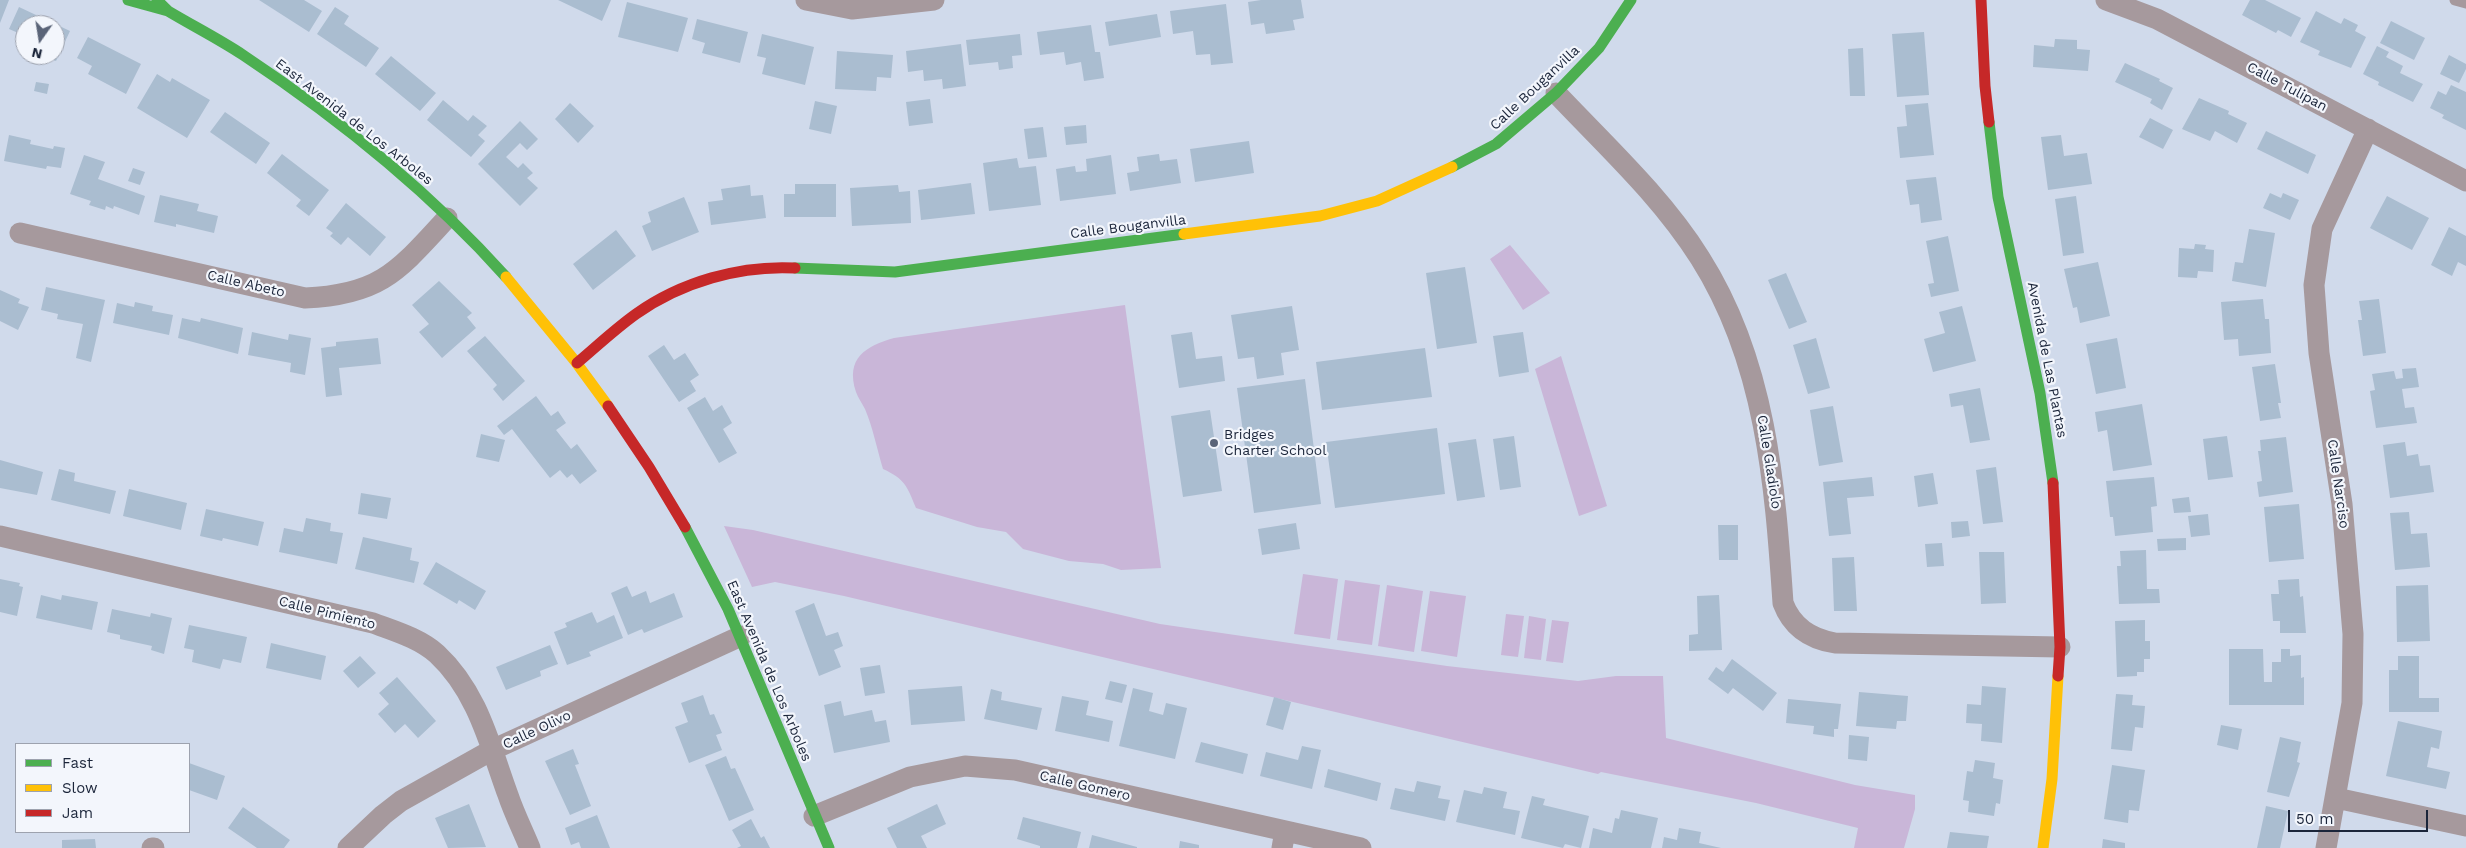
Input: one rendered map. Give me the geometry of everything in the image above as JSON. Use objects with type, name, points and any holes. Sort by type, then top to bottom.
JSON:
[{"type":"street","name":"East Avenida de Los Arboles","points":[[130,0],[168,11],[251,60],[402,175],[514,286],[577,363],[648,464],[712,576],[741,636],[814,816],[829,848]]},
{"type":"street","name":"East Avenida de Los Arboles","points":[[158,0],[168,11]]},
{"type":"street","points":[[806,0],[852,9],[934,0]]},
{"type":"street","name":"Calle Bouganvilla","points":[[577,363],[636,314],[657,301],[692,284],[732,272],[782,267],[895,272],[1320,216],[1377,201],[1434,176],[1496,144],[1556,93],[1599,48],[1631,0]]},
{"type":"street","name":"Avenida de Las Plantas","points":[[1981,0],[1984,86],[1998,197],[2040,392],[2055,494],[2060,647],[2052,779],[2043,848]]},
{"type":"street","name":"Calle Tulipan","points":[[2106,0],[2156,19],[2466,181]]},
{"type":"street","name":"Calle Gladiolo","points":[[1556,93],[1641,183],[1683,234],[1700,259],[1725,305],[1753,377],[1766,432],[1777,514],[1784,603],[1788,616],[1796,626],[1821,641],[1835,643],[2060,647]]},
{"type":"street","name":"Calle Narciso","points":[[2326,848],[2352,703],[2353,634],[2342,504],[2319,353],[2314,285],[2322,229],[2368,129]]},
{"type":"street","name":"Calle Abeto","points":[[20,233],[305,298],[336,297],[377,284],[405,264],[447,218]]},
{"type":"street","name":"Calle Pimiento","points":[[0,536],[373,623],[411,638],[436,654],[461,681],[479,713],[509,798],[530,848]]},
{"type":"street","name":"Calle Olivo","points":[[348,848],[383,814],[401,801],[492,750],[741,636]]},
{"type":"street","name":"Calle Gomero","points":[[814,816],[910,777],[965,766],[1015,770],[1284,839],[1361,848]]},
{"type":"street","points":[[2336,798],[2466,826]]},
{"type":"lane","points":[[2455,0],[2466,3]]},
{"type":"shaded area","points":[[1510,245],[1550,293],[1523,310],[1490,259]]},
{"type":"shaded area","points":[[1125,305],[1161,568],[1121,570],[1103,564],[1069,561],[1023,549],[1006,532],[977,527],[916,508],[901,480],[883,469],[865,409],[857,394],[853,380],[853,370],[856,362],[860,355],[867,350],[894,338]]},
{"type":"shaded area","points":[[1561,356],[1607,506],[1579,516],[1535,369]]},
{"type":"shaded area","points":[[724,526],[753,530],[1160,624],[1447,666],[1578,681],[1616,676],[1663,676],[1666,738],[1855,785],[1915,795],[1915,809],[1904,848],[1854,848],[1858,828],[1756,803],[1601,772],[1598,774],[844,596],[775,582],[752,587]]},
{"type":"shaded area","points":[[1303,574],[1338,579],[1330,639],[1294,634]]},
{"type":"shaded area","points":[[1345,580],[1380,585],[1372,645],[1337,640]]},
{"type":"shaded area","points":[[1387,585],[1423,591],[1414,652],[1378,646]]},
{"type":"shaded area","points":[[1430,591],[1466,596],[1457,657],[1421,651]]},
{"type":"shaded area","points":[[1506,614],[1524,616],[1518,657],[1501,655]]},
{"type":"shaded area","points":[[1529,616],[1546,619],[1541,660],[1524,658]]},
{"type":"shaded area","points":[[1552,620],[1569,622],[1563,663],[1546,661]]},
{"type":"building","points":[[0,0],[9,0],[0,23]]},
{"type":"building","points":[[259,0],[304,0],[322,11],[309,32]]},
{"type":"building","points":[[558,0],[611,0],[602,21]]},
{"type":"building","points":[[1261,0],[1301,0],[1304,18],[1293,20],[1295,30],[1266,34],[1264,23],[1251,25],[1248,2]]},
{"type":"building","points":[[2250,0],[2265,0],[2301,18],[2291,37],[2278,30],[2276,33],[2242,15]]},
{"type":"building","points":[[627,2],[688,18],[678,52],[618,37]]},
{"type":"building","points":[[1226,4],[1233,63],[1211,65],[1210,54],[1196,55],[1193,31],[1173,34],[1170,11]]},
{"type":"building","points":[[19,7],[36,15],[15,15]]},
{"type":"building","points":[[335,7],[349,16],[344,24],[379,48],[366,67],[317,34]]},
{"type":"building","points":[[2316,11],[2341,24],[2344,18],[2358,25],[2355,31],[2366,37],[2351,68],[2318,55],[2320,51],[2300,42]]},
{"type":"building","points":[[1157,14],[1161,37],[1109,46],[1105,22]]},
{"type":"building","points":[[15,16],[15,32],[9,29]]},
{"type":"building","points":[[697,19],[748,32],[740,63],[702,53],[705,43],[692,39]]},
{"type":"building","points":[[2391,21],[2425,38],[2414,60],[2380,43]]},
{"type":"building","points":[[1091,25],[1095,52],[1100,52],[1104,78],[1084,81],[1081,62],[1066,65],[1064,52],[1040,55],[1037,32]]},
{"type":"building","points":[[65,29],[70,31],[65,42]]},
{"type":"building","points":[[1924,32],[1929,95],[1897,97],[1892,34]]},
{"type":"building","points":[[762,34],[814,47],[805,85],[762,74],[766,58],[757,56]]},
{"type":"building","points":[[1020,34],[1022,55],[1012,56],[1013,68],[999,70],[998,62],[969,65],[966,40]]},
{"type":"building","points":[[88,37],[141,64],[126,94],[88,74],[92,66],[77,58]]},
{"type":"building","points":[[2055,39],[2077,40],[2077,49],[2090,50],[2088,71],[2033,67],[2034,45],[2054,47]]},
{"type":"building","points":[[961,44],[966,86],[943,89],[942,79],[924,81],[923,70],[908,72],[906,51]]},
{"type":"building","points":[[2377,46],[2389,52],[2386,57],[2403,66],[2400,73],[2423,84],[2413,102],[2378,85],[2379,82],[2363,74]]},
{"type":"building","points":[[1863,48],[1865,96],[1850,96],[1848,49]]},
{"type":"building","points":[[837,51],[893,55],[891,78],[877,77],[876,91],[835,89]]},
{"type":"building","points":[[2449,55],[2466,64],[2466,69],[2459,83],[2440,74]]},
{"type":"building","points":[[391,56],[436,93],[420,111],[375,74]]},
{"type":"building","points":[[2125,63],[2160,79],[2159,81],[2173,88],[2162,110],[2150,103],[2152,99],[2115,82]]},
{"type":"building","points":[[157,74],[170,82],[172,78],[210,100],[187,138],[137,108]]},
{"type":"building","points":[[36,82],[49,84],[47,94],[34,91]]},
{"type":"building","points":[[2451,85],[2466,92],[2466,130],[2442,118],[2444,115],[2430,108],[2438,91],[2446,95]]},
{"type":"building","points":[[2199,98],[2229,111],[2228,114],[2247,123],[2237,143],[2215,131],[2210,141],[2182,129]]},
{"type":"building","points":[[930,99],[933,123],[909,126],[906,102]]},
{"type":"building","points":[[443,100],[468,121],[473,115],[487,126],[478,135],[485,141],[471,157],[427,120]]},
{"type":"building","points":[[815,101],[837,106],[831,134],[809,129]]},
{"type":"building","points":[[570,103],[594,126],[578,143],[555,119]]},
{"type":"building","points":[[1928,103],[1934,155],[1900,158],[1897,127],[1907,126],[1905,105]]},
{"type":"building","points":[[225,112],[270,143],[256,164],[210,132]]},
{"type":"building","points":[[2150,118],[2173,130],[2163,149],[2139,137]]},
{"type":"building","points":[[520,121],[538,139],[527,150],[520,143],[506,157],[518,168],[523,163],[533,173],[527,178],[538,188],[520,206],[478,164]]},
{"type":"building","points":[[1086,125],[1087,143],[1066,145],[1064,127]]},
{"type":"building","points":[[1043,127],[1047,157],[1028,159],[1024,129]]},
{"type":"building","points":[[2266,131],[2316,155],[2308,174],[2257,149]]},
{"type":"building","points":[[9,135],[31,140],[30,144],[53,149],[54,146],[65,148],[61,168],[47,166],[46,169],[4,161]]},
{"type":"building","points":[[2061,135],[2064,156],[2087,153],[2092,184],[2048,190],[2041,137]]},
{"type":"building","points":[[1249,141],[1254,173],[1195,182],[1190,149]]},
{"type":"building","points":[[282,154],[329,190],[309,216],[296,206],[301,200],[267,173]]},
{"type":"building","points":[[1159,154],[1160,161],[1177,159],[1181,183],[1130,191],[1127,173],[1139,171],[1137,157]]},
{"type":"building","points":[[84,155],[105,162],[98,179],[145,196],[139,215],[114,206],[113,209],[106,206],[105,210],[89,205],[91,201],[70,194]]},
{"type":"building","points":[[1111,155],[1116,194],[1060,201],[1056,169],[1075,166],[1076,172],[1087,171],[1086,159]]},
{"type":"building","points":[[1017,158],[1019,168],[1036,166],[1041,205],[989,211],[983,163]]},
{"type":"building","points":[[133,168],[145,172],[140,185],[128,181]]},
{"type":"building","points":[[1936,177],[1942,220],[1921,223],[1919,204],[1910,205],[1906,180]]},
{"type":"building","points":[[971,183],[975,214],[921,220],[918,190]]},
{"type":"building","points":[[795,184],[836,184],[836,217],[784,217],[784,194],[795,194]]},
{"type":"building","points":[[750,185],[751,196],[763,195],[766,218],[711,225],[708,202],[723,200],[721,189]]},
{"type":"building","points":[[898,185],[899,192],[910,191],[911,223],[852,226],[850,188]]},
{"type":"building","points":[[2270,193],[2281,198],[2283,193],[2299,200],[2290,220],[2263,208]]},
{"type":"building","points":[[160,195],[199,204],[197,211],[218,216],[214,233],[176,224],[176,227],[154,222]]},
{"type":"building","points":[[2076,196],[2084,253],[2063,256],[2055,199]]},
{"type":"building","points":[[2387,196],[2429,218],[2412,250],[2370,228]]},
{"type":"building","points":[[684,197],[699,232],[652,251],[642,226],[651,222],[648,212]]},
{"type":"building","points":[[346,203],[386,237],[370,256],[348,237],[341,245],[330,236],[333,233],[326,228]]},
{"type":"building","points":[[2449,227],[2466,236],[2466,266],[2458,262],[2452,276],[2431,265]]},
{"type":"building","points":[[2249,229],[2275,233],[2266,287],[2232,281],[2235,262],[2243,263]]},
{"type":"building","points":[[616,230],[636,256],[593,290],[573,264]]},
{"type":"building","points":[[1948,236],[1959,291],[1931,297],[1928,284],[1934,283],[1926,241]]},
{"type":"building","points":[[2195,244],[2206,245],[2205,249],[2214,250],[2213,272],[2198,271],[2197,278],[2178,277],[2179,248],[2194,249]]},
{"type":"building","points":[[2098,262],[2110,316],[2080,323],[2077,307],[2073,308],[2064,269]]},
{"type":"building","points":[[1465,267],[1477,343],[1437,349],[1426,273]]},
{"type":"building","points":[[1786,273],[1807,322],[1789,329],[1768,280]]},
{"type":"building","points":[[439,281],[472,313],[467,317],[476,328],[442,358],[419,332],[429,324],[412,305]]},
{"type":"building","points":[[46,287],[105,300],[91,362],[76,358],[83,324],[57,319],[58,314],[41,310]]},
{"type":"building","points":[[0,290],[20,299],[18,303],[29,307],[18,330],[0,321]]},
{"type":"building","points":[[2263,299],[2265,319],[2269,319],[2271,353],[2239,356],[2238,339],[2224,340],[2221,302]]},
{"type":"building","points":[[2379,299],[2386,353],[2363,356],[2358,320],[2362,320],[2359,301]]},
{"type":"building","points":[[135,302],[153,306],[152,311],[173,315],[169,335],[113,323],[117,303],[134,307]]},
{"type":"building","points":[[1292,306],[1299,350],[1281,353],[1284,375],[1257,379],[1254,357],[1238,359],[1231,315]]},
{"type":"building","points":[[1962,306],[1976,361],[1933,372],[1924,339],[1945,333],[1939,312]]},
{"type":"building","points":[[182,318],[200,322],[201,318],[243,328],[238,354],[178,338]]},
{"type":"building","points":[[252,332],[288,340],[289,334],[311,338],[305,375],[290,372],[291,363],[248,355]]},
{"type":"building","points":[[1192,332],[1196,359],[1222,356],[1225,381],[1179,388],[1171,335]]},
{"type":"building","points":[[1523,332],[1529,372],[1499,377],[1493,336]]},
{"type":"building","points":[[485,336],[525,381],[503,401],[493,389],[497,385],[467,351]]},
{"type":"building","points":[[378,338],[381,364],[339,368],[342,395],[326,397],[321,348],[336,346],[336,342]]},
{"type":"building","points":[[1816,338],[1830,388],[1808,394],[1793,345]]},
{"type":"building","points":[[2117,338],[2126,388],[2096,394],[2086,344]]},
{"type":"building","points":[[664,345],[674,360],[685,353],[699,375],[690,381],[696,391],[679,402],[648,356]]},
{"type":"building","points":[[1425,348],[1432,397],[1322,410],[1316,362]]},
{"type":"building","points":[[2275,364],[2281,403],[2278,403],[2281,418],[2260,421],[2252,367]]},
{"type":"building","points":[[2416,368],[2419,387],[2402,389],[2405,408],[2414,407],[2417,423],[2376,428],[2370,391],[2375,390],[2372,374],[2394,371],[2396,379],[2403,378],[2402,369]]},
{"type":"building","points":[[1305,379],[1321,504],[1254,513],[1237,388]]},
{"type":"building","points":[[1980,388],[1990,440],[1970,443],[1963,405],[1951,407],[1949,394]]},
{"type":"building","points":[[536,396],[551,416],[558,411],[566,423],[556,430],[571,449],[577,444],[597,471],[580,484],[572,474],[567,478],[560,470],[550,478],[512,429],[504,435],[497,426]]},
{"type":"building","points":[[705,397],[713,411],[722,405],[732,423],[723,429],[737,453],[719,463],[687,408]]},
{"type":"building","points":[[2142,404],[2152,465],[2113,471],[2107,430],[2098,432],[2095,412]]},
{"type":"building","points":[[1833,406],[1843,462],[1819,466],[1810,410]]},
{"type":"building","points":[[1210,410],[1222,491],[1183,497],[1171,416]]},
{"type":"building","points":[[1437,428],[1445,494],[1335,508],[1326,442]]},
{"type":"building","points":[[481,434],[505,440],[499,462],[476,457]]},
{"type":"building","points":[[1514,436],[1521,487],[1500,490],[1493,439]]},
{"type":"building","points":[[2227,436],[2233,477],[2208,480],[2203,439]]},
{"type":"building","points":[[2286,437],[2293,492],[2259,497],[2257,482],[2262,481],[2258,451],[2261,451],[2260,440]]},
{"type":"building","points":[[1476,439],[1485,497],[1457,501],[1448,443]]},
{"type":"building","points":[[2405,442],[2407,456],[2418,454],[2420,466],[2430,465],[2434,492],[2390,498],[2383,445]]},
{"type":"building","points":[[0,460],[43,472],[37,495],[0,488]]},
{"type":"building","points":[[1996,467],[2003,522],[1983,524],[1976,470]]},
{"type":"building","points":[[59,469],[75,473],[74,481],[116,491],[110,514],[51,500]]},
{"type":"building","points":[[1933,473],[1938,504],[1918,507],[1914,476]]},
{"type":"building","points":[[1872,477],[1874,496],[1847,498],[1851,534],[1829,536],[1823,482]]},
{"type":"building","points":[[2154,477],[2157,506],[2151,507],[2153,532],[2115,536],[2113,517],[2110,517],[2106,481]]},
{"type":"building","points":[[129,489],[187,503],[181,530],[123,516]]},
{"type":"building","points":[[361,493],[391,498],[387,519],[358,514]]},
{"type":"building","points":[[2189,497],[2191,512],[2174,513],[2172,499]]},
{"type":"building","points":[[2299,504],[2304,559],[2269,562],[2264,507]]},
{"type":"building","points":[[206,509],[264,522],[258,546],[223,538],[222,541],[200,536]]},
{"type":"building","points":[[2409,512],[2411,534],[2427,533],[2430,567],[2395,570],[2390,513]]},
{"type":"building","points":[[2208,514],[2210,535],[2191,537],[2188,516]]},
{"type":"building","points":[[306,518],[331,523],[330,531],[343,533],[337,564],[279,552],[284,528],[303,532]]},
{"type":"building","points":[[1968,521],[1970,536],[1952,538],[1951,522]]},
{"type":"building","points":[[1296,523],[1300,549],[1262,555],[1258,529]]},
{"type":"building","points":[[1718,525],[1738,525],[1738,560],[1719,560]]},
{"type":"building","points":[[363,537],[412,548],[410,560],[419,562],[414,583],[355,569]]},
{"type":"building","points":[[2186,538],[2186,550],[2158,551],[2157,539]]},
{"type":"building","points":[[1942,543],[1944,566],[1927,567],[1925,544]]},
{"type":"building","points":[[2146,550],[2147,589],[2159,589],[2160,603],[2119,604],[2117,566],[2121,566],[2120,551]]},
{"type":"building","points":[[1979,552],[2004,552],[2006,603],[1981,604]]},
{"type":"building","points":[[1854,557],[1857,611],[1834,611],[1832,558]]},
{"type":"building","points":[[436,562],[486,591],[475,610],[459,600],[457,604],[423,584]]},
{"type":"building","points":[[0,579],[20,583],[19,586],[23,587],[17,616],[0,612]]},
{"type":"building","points":[[2299,579],[2300,597],[2303,596],[2306,633],[2280,633],[2280,621],[2273,621],[2271,594],[2279,594],[2278,580]]},
{"type":"building","points":[[2428,585],[2430,641],[2397,642],[2396,586]]},
{"type":"building","points":[[627,586],[632,597],[646,591],[650,603],[674,593],[683,617],[644,633],[642,629],[628,635],[611,593]]},
{"type":"building","points":[[41,595],[61,600],[62,595],[98,602],[92,630],[36,618]]},
{"type":"building","points":[[1719,595],[1722,650],[1689,651],[1689,635],[1698,634],[1697,596]]},
{"type":"building","points":[[814,603],[826,636],[838,632],[843,646],[834,650],[841,667],[819,676],[795,611]]},
{"type":"building","points":[[112,609],[150,617],[151,613],[172,618],[164,654],[151,650],[152,646],[120,639],[120,635],[107,632]]},
{"type":"building","points":[[592,612],[597,623],[614,615],[623,638],[589,652],[591,656],[567,665],[554,632],[567,627],[565,623]]},
{"type":"building","points":[[2145,620],[2145,641],[2150,641],[2150,659],[2144,659],[2144,672],[2137,672],[2137,676],[2117,677],[2115,621]]},
{"type":"building","points":[[189,625],[247,637],[241,663],[223,659],[220,669],[192,662],[194,650],[184,648]]},
{"type":"building","points":[[271,643],[326,656],[321,680],[266,668]]},
{"type":"building","points":[[550,645],[558,664],[540,671],[541,676],[506,690],[496,667]]},
{"type":"building","points":[[2229,649],[2263,649],[2264,682],[2272,682],[2272,662],[2281,662],[2281,649],[2290,649],[2290,656],[2301,655],[2301,678],[2304,677],[2304,705],[2229,705]]},
{"type":"building","points":[[360,656],[376,673],[358,688],[343,671]]},
{"type":"building","points":[[2398,656],[2419,656],[2419,698],[2439,698],[2439,712],[2389,712],[2389,670],[2398,670]]},
{"type":"building","points":[[1732,659],[1777,693],[1763,711],[1733,688],[1728,694],[1708,679],[1716,667],[1723,672]]},
{"type":"building","points":[[880,665],[885,693],[865,696],[860,668]]},
{"type":"building","points":[[397,677],[436,721],[418,738],[405,724],[395,733],[378,714],[389,704],[379,693]]},
{"type":"building","points":[[1110,681],[1127,685],[1122,703],[1105,699]]},
{"type":"building","points":[[962,686],[965,721],[911,725],[908,690]]},
{"type":"building","points":[[1982,686],[2006,688],[2002,743],[1981,741],[1982,724],[1966,723],[1967,704],[1981,705]]},
{"type":"building","points":[[1133,688],[1153,693],[1149,711],[1163,715],[1166,703],[1187,708],[1175,759],[1119,746]]},
{"type":"building","points":[[991,689],[1002,692],[1001,700],[1042,708],[1037,730],[984,719]]},
{"type":"building","points":[[1859,692],[1908,696],[1906,721],[1897,721],[1896,729],[1856,726]]},
{"type":"building","points":[[2116,694],[2133,695],[2132,705],[2145,706],[2143,728],[2135,727],[2132,751],[2111,749]]},
{"type":"building","points":[[703,695],[710,715],[714,714],[722,733],[716,735],[722,750],[689,763],[675,727],[688,722],[681,703]]},
{"type":"building","points":[[1062,696],[1089,701],[1086,715],[1113,721],[1109,742],[1055,731]]},
{"type":"building","points":[[1274,697],[1291,702],[1283,730],[1266,725]]},
{"type":"building","points":[[1788,699],[1841,704],[1838,729],[1834,729],[1834,737],[1813,734],[1814,726],[1786,723]]},
{"type":"building","points":[[841,701],[844,716],[872,710],[875,722],[886,720],[890,742],[834,753],[824,705]]},
{"type":"building","points":[[2398,721],[2442,731],[2439,749],[2431,747],[2427,767],[2450,772],[2446,789],[2386,776]]},
{"type":"building","points":[[2221,725],[2242,729],[2238,750],[2217,745]]},
{"type":"building","points":[[1849,735],[1869,737],[1867,761],[1848,759]]},
{"type":"building","points":[[2280,737],[2301,742],[2297,762],[2300,763],[2289,797],[2267,792]]},
{"type":"building","points":[[1201,742],[1248,754],[1243,774],[1195,762]]},
{"type":"building","points":[[1302,746],[1321,750],[1312,789],[1260,776],[1266,752],[1298,760]]},
{"type":"building","points":[[573,749],[579,764],[575,765],[591,806],[570,815],[545,761]]},
{"type":"building","points":[[726,756],[731,769],[735,768],[754,810],[729,821],[705,765]]},
{"type":"building","points":[[1975,760],[1995,763],[1993,778],[2003,780],[2000,804],[1996,803],[1994,816],[1968,812],[1969,801],[1963,800],[1967,771],[1973,772]]},
{"type":"building","points":[[190,763],[225,776],[217,800],[190,790]]},
{"type":"building","points":[[2112,765],[2145,770],[2139,811],[2129,810],[2128,823],[2104,819]]},
{"type":"building","points":[[1328,769],[1381,783],[1377,801],[1324,787]]},
{"type":"building","points":[[1417,781],[1441,786],[1438,798],[1450,800],[1445,821],[1390,809],[1395,788],[1414,792]]},
{"type":"building","points":[[1484,787],[1507,792],[1503,808],[1520,811],[1515,835],[1456,822],[1464,790],[1482,794]]},
{"type":"building","points":[[1532,796],[1545,799],[1543,805],[1589,816],[1581,848],[1565,844],[1563,848],[1521,838]]},
{"type":"building","points":[[469,804],[486,847],[448,848],[435,818]]},
{"type":"building","points":[[937,804],[946,824],[921,836],[927,848],[897,848],[887,828]]},
{"type":"building","points":[[2266,806],[2288,811],[2280,848],[2257,848]]},
{"type":"building","points":[[243,807],[290,840],[284,848],[257,848],[228,828]]},
{"type":"building","points":[[1621,810],[1658,818],[1651,848],[1589,848],[1593,828],[1612,833],[1615,818],[1619,819]]},
{"type":"building","points":[[597,815],[610,848],[581,848],[579,842],[571,845],[565,828]]},
{"type":"building","points":[[1023,817],[1081,832],[1077,848],[1040,848],[1040,846],[1017,839]]},
{"type":"building","points":[[751,819],[761,838],[764,836],[770,848],[737,848],[741,846],[732,830]]},
{"type":"building","points":[[1679,828],[1701,832],[1699,843],[1721,848],[1662,848],[1664,837],[1677,840]]},
{"type":"building","points":[[1950,832],[1989,836],[1987,848],[1947,848]]},
{"type":"building","points":[[1092,835],[1137,847],[1137,848],[1089,848]]},
{"type":"building","points":[[95,839],[96,848],[62,848],[62,840]]},
{"type":"building","points":[[2103,839],[2125,843],[2125,848],[2102,848]]},
{"type":"building","points":[[1180,841],[1199,845],[1199,848],[1179,848]]},
{"type":"traffic: fast","points":[[128,0],[168,11]]},
{"type":"traffic: fast","points":[[157,0],[168,11],[234,49],[278,79],[348,131],[382,158],[446,215],[506,277]]},
{"type":"traffic: fast","points":[[1452,167],[1496,144],[1556,93],[1599,48],[1631,0]]},
{"type":"traffic: fast","points":[[1989,122],[1998,197],[2040,393],[2053,483]]},
{"type":"traffic: fast","points":[[795,268],[895,272],[1184,234]]},
{"type":"traffic: fast","points":[[685,527],[728,609],[829,848]]},
{"type":"traffic: slow","points":[[1184,234],[1320,216],[1377,201],[1452,167]]},
{"type":"traffic: slow","points":[[506,277],[575,361],[608,406]]},
{"type":"traffic: slow","points":[[2043,848],[2052,779],[2058,676]]},
{"type":"traffic: jam","points":[[1981,0],[1985,86],[1989,122]]},
{"type":"traffic: jam","points":[[577,363],[636,314],[672,293],[712,278],[732,273],[753,269],[795,268]]},
{"type":"traffic: jam","points":[[608,406],[649,467],[685,527]]},
{"type":"traffic: jam","points":[[2053,483],[2060,647],[2058,676]]},
{"type":"place","name":"Bridges Charter School","points":[[1214,443]]}]
